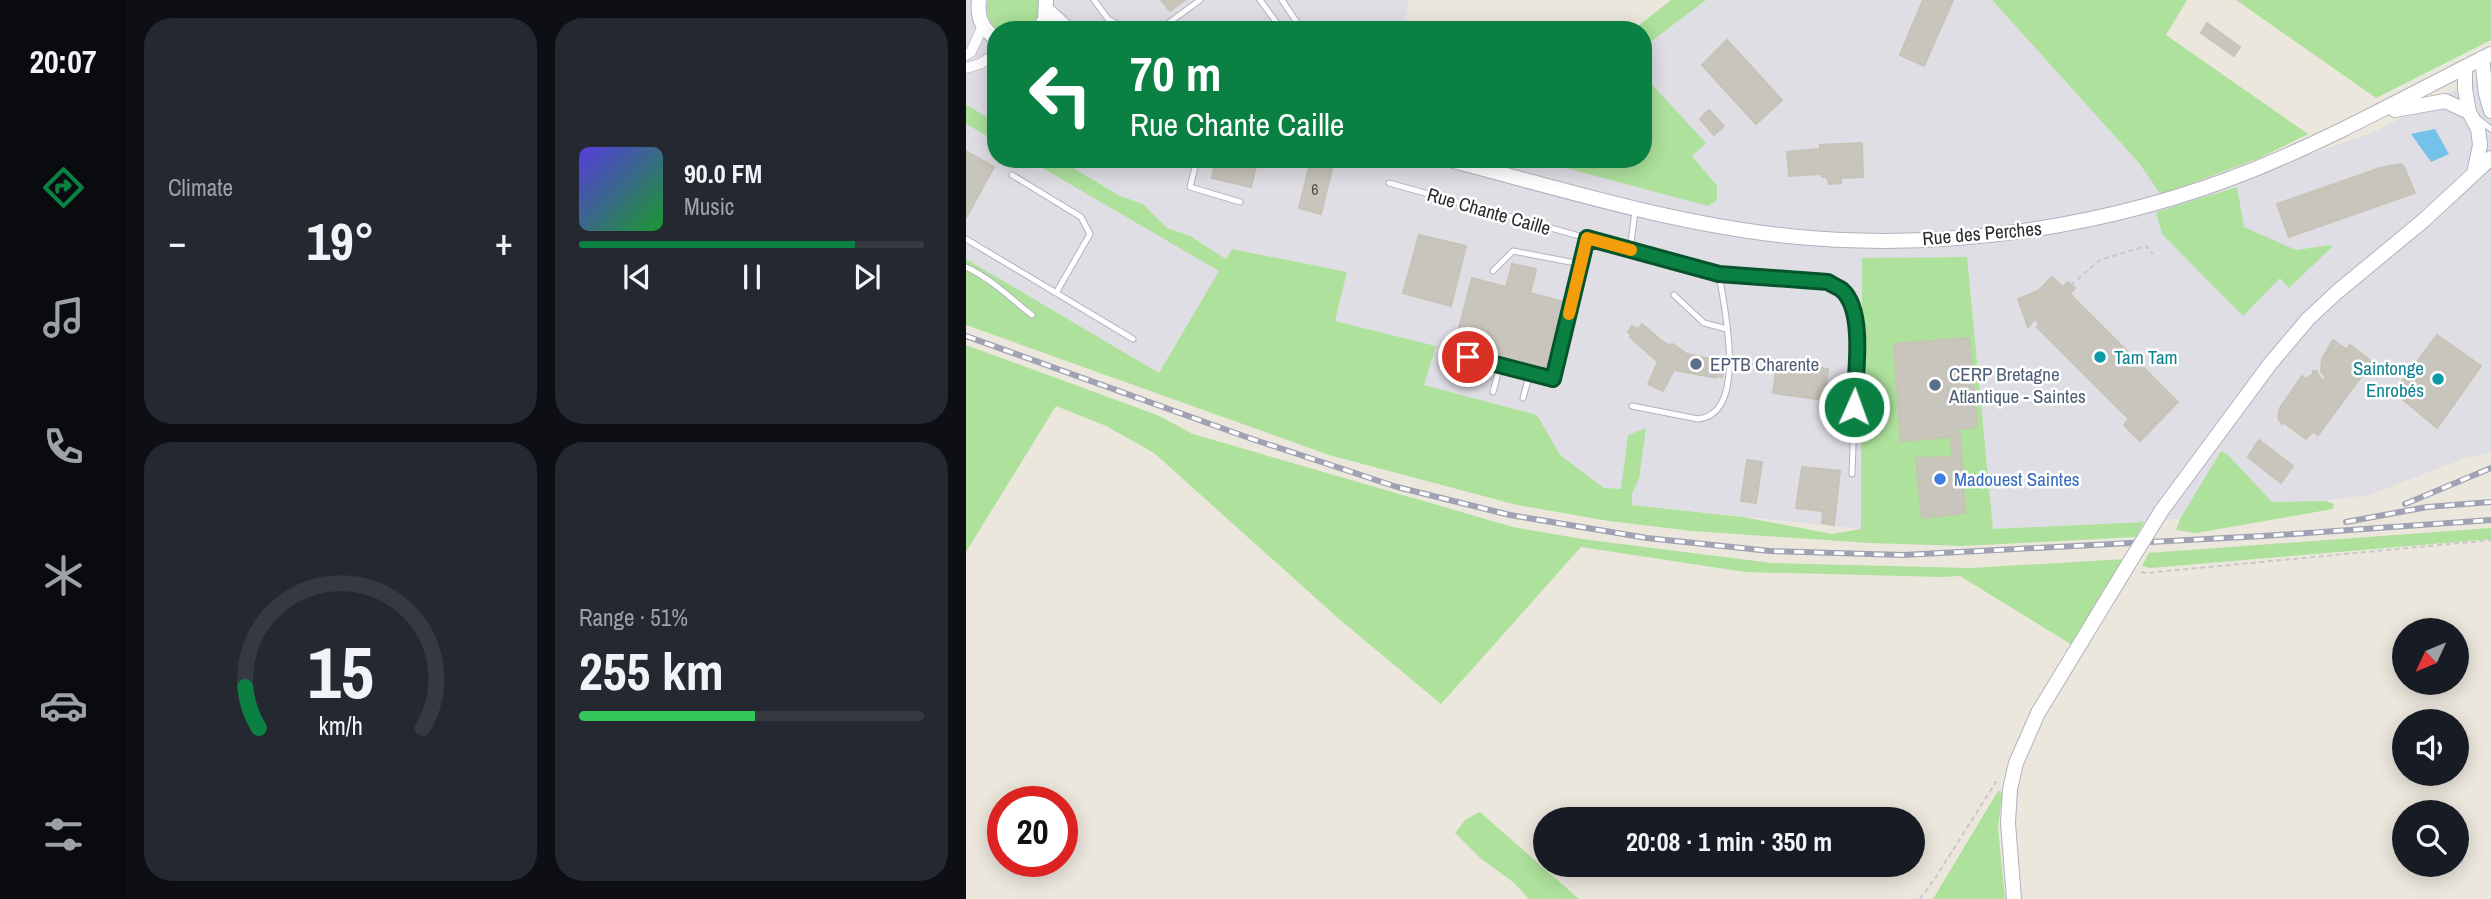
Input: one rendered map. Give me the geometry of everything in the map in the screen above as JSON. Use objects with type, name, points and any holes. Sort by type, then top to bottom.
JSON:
[{"type":"street","points":[[966,0],[980,13],[971,52],[966,55]]},
{"type":"street","points":[[1047,5],[1061,21]]},
{"type":"street","points":[[2486,56],[2486,94],[2491,111]]},
{"type":"street","name":"Rue des Perches","points":[[1481,168],[1635,208],[1724,227],[1787,236],[1900,240],[2011,232],[2066,224],[2185,194],[2254,169],[2370,116],[2486,56]]},
{"type":"street","points":[[966,68],[987,60]]},
{"type":"street","points":[[2465,68],[2469,112],[2478,128],[2480,145],[2474,174]]},
{"type":"street","points":[[2370,116],[2445,101],[2469,112]]},
{"type":"street","points":[[2014,899],[2008,823],[2010,789],[2016,763],[2038,713],[2162,510],[2256,383],[2308,319],[2424,220],[2491,158]]},
{"type":"lane","points":[[1094,0],[1111,21]]},
{"type":"lane","points":[[1171,21],[1200,0]]},
{"type":"lane","points":[[1260,0],[1275,21]]},
{"type":"lane","points":[[1282,0],[1296,21]]},
{"type":"lane","points":[[2469,112],[2491,129]]},
{"type":"lane","points":[[1195,168],[1190,187],[1240,202]]},
{"type":"lane","points":[[1012,175],[1081,217],[1090,234],[1056,293]]},
{"type":"lane","name":"Rue Chante Caille","points":[[1388,183],[1719,274],[1828,282],[1843,291],[1852,307],[1857,328],[1852,474]]},
{"type":"lane","points":[[1630,250],[1635,208]]},
{"type":"lane","points":[[1463,382],[1468,357],[1553,379],[1587,238]]},
{"type":"lane","points":[[966,239],[1133,340]]},
{"type":"lane","points":[[1493,271],[1513,251],[1581,264]]},
{"type":"lane","points":[[966,267],[999,286],[1032,315]]},
{"type":"lane","points":[[1632,406],[1698,419],[1709,418],[1716,412],[1727,389],[1731,351],[1719,274]]},
{"type":"lane","points":[[1674,295],[1704,323],[1727,329]]},
{"type":"lane","points":[[1493,392],[1500,365]]},
{"type":"lane","points":[[1523,398],[1530,373]]},
{"type":"path","points":[[2071,285],[2100,260],[2146,246],[2153,254]]},
{"type":"path","points":[[2129,564],[2146,573],[2491,540]]},
{"type":"path","points":[[1920,899],[1995,781],[2016,763]]},
{"type":"shaded area","points":[[966,0],[1409,0],[1404,21],[987,21],[987,168],[1652,168],[1652,21],[1644,21],[1671,0],[1992,0],[2139,163],[2168,204],[2374,132],[2491,71],[2491,453],[2468,457],[2369,495],[2144,522],[1993,529],[1967,257],[1861,529],[1635,505],[1521,483],[1537,415],[1424,385],[1436,346],[1335,321],[1347,272],[1232,249],[1159,374],[966,259]]},
{"type":"green space","points":[[988,0],[1040,0],[1038,21],[990,21]]},
{"type":"green space","points":[[1671,0],[1706,0],[1652,41],[1652,21],[1644,21]]},
{"type":"green space","points":[[1992,0],[2187,0],[2166,35],[2308,134],[2262,157],[2161,195],[2139,163]]},
{"type":"green space","points":[[2236,0],[2491,0],[2491,40],[2376,98]]},
{"type":"green space","points":[[1652,85],[1706,143],[1692,156],[1717,186],[1717,200],[1708,206],[1566,168],[1652,168]]},
{"type":"green space","points":[[966,105],[987,117],[987,136],[966,124]]},
{"type":"green space","points":[[1042,168],[1073,168],[1120,196],[1143,204],[1167,228],[1190,236],[1226,259],[1232,249],[1347,272],[1335,321],[1436,346],[1424,385],[1537,415],[1560,455],[1604,488],[1621,489],[1628,435],[1646,428],[1639,479],[1632,493],[1632,505],[1743,517],[1832,534],[1861,529],[1862,258],[1967,257],[1993,529],[2144,522],[2136,537],[1963,546],[1869,543],[1692,531],[1609,521],[1517,505],[1329,455],[966,325],[966,259],[1159,373],[1219,271]]},
{"type":"green space","points":[[2237,187],[2244,227],[2296,250],[2332,247],[2289,288],[2280,278],[2243,316],[2162,234],[2156,212]]},
{"type":"green space","points":[[966,345],[1157,415],[1193,434],[1513,527],[1582,539],[1772,563],[1970,568],[2126,559],[2072,645],[1960,576],[1745,572],[1581,547],[1441,704],[1339,619],[1154,453],[1106,426],[1056,406],[966,552]]},
{"type":"green space","points":[[2221,451],[2228,455],[2272,502],[2326,501],[2334,504],[2333,509],[2196,533],[2176,530]]},
{"type":"green space","points":[[2491,528],[2491,539],[2150,568],[2142,566],[2149,553]]},
{"type":"green space","points":[[1998,791],[2001,791],[2002,796],[1998,828],[2005,899],[1933,899]]},
{"type":"green space","points":[[1480,812],[1533,859],[1533,877],[1554,877],[1579,899],[1529,899],[1455,833],[1466,819]]},
{"type":"water","points":[[2435,129],[2449,154],[2431,162],[2411,134]]},
{"type":"building","points":[[1161,0],[1185,0],[1170,11]]},
{"type":"building","points":[[1923,0],[1953,0],[1924,66],[1900,55]]},
{"type":"building","points":[[2207,23],[2240,47],[2234,56],[2201,33]]},
{"type":"building","points":[[1727,40],[1782,100],[1756,124],[1702,65]]},
{"type":"building","points":[[1709,110],[1724,126],[1714,135],[1700,119]]},
{"type":"building","points":[[1862,143],[1863,177],[1841,178],[1841,183],[1829,184],[1827,177],[1822,177],[1822,174],[1789,176],[1787,152],[1820,149],[1820,145]]},
{"type":"building","points":[[966,151],[987,163],[987,168],[993,168],[966,218]]},
{"type":"building","points":[[2401,164],[2415,193],[2289,237],[2277,204],[2380,168]]},
{"type":"building","points":[[1214,168],[1256,168],[1251,187],[1212,178]]},
{"type":"building","points":[[1309,168],[1332,169],[1321,214],[1299,208]]},
{"type":"building","points":[[1419,235],[1466,246],[1451,306],[1403,293]]},
{"type":"building","points":[[1512,264],[1522,266],[1517,269],[1516,274],[1510,272]]},
{"type":"building","points":[[1527,267],[1536,269],[1534,278],[1528,277]]},
{"type":"building","points":[[1527,267],[1528,277],[1534,278],[1530,293],[1564,302],[1547,370],[1454,347],[1472,278],[1506,287],[1510,272],[1516,274],[1517,269]]},
{"type":"building","name":"Tam Tam","points":[[2052,277],[2063,287],[2068,282],[2075,288],[2070,294],[2178,402],[2140,441],[2124,425],[2129,419],[2037,327],[2039,324],[2035,319],[2028,327],[2018,299],[2038,291]]},
{"type":"building","points":[[1642,324],[1663,342],[1673,344],[1687,354],[1720,361],[1718,368],[1724,369],[1722,377],[1674,370],[1663,391],[1648,384],[1658,362],[1630,337],[1632,335],[1628,332],[1632,326],[1638,329]]},
{"type":"building","name":"Saintonge Enrobés","points":[[2437,335],[2481,366],[2437,428],[2394,392]]},
{"type":"building","name":"CERP Bretagne Atlantique - Saintes","points":[[1969,338],[1977,427],[1958,429],[1960,436],[1901,441],[1894,344]]},
{"type":"building","points":[[2333,340],[2347,350],[2339,360],[2335,357],[2340,350],[2330,352],[2322,359]]},
{"type":"building","points":[[2350,345],[2372,362],[2318,435],[2313,431],[2306,439],[2283,422],[2282,424],[2278,418],[2280,408],[2302,376],[2306,379],[2316,371],[2323,382],[2326,377],[2321,371],[2322,359],[2330,352],[2340,350],[2335,357],[2339,360]]},
{"type":"building","points":[[1809,366],[1828,369],[1824,400],[1773,393],[1776,370],[1808,374]]},
{"type":"building","name":"Madouest Saintes","points":[[1951,436],[1960,436],[1965,513],[1922,518],[1916,458],[1952,457]]},
{"type":"building","points":[[2259,440],[2293,466],[2281,483],[2248,457]]},
{"type":"building","points":[[1747,460],[1762,462],[1756,503],[1741,501]]},
{"type":"building","points":[[1802,467],[1840,471],[1834,525],[1822,523],[1823,511],[1796,508]]},
{"type":"railway","points":[[966,336],[1252,439],[1397,487],[1510,515],[1647,538],[1770,551],[1903,555],[2263,536],[2491,520]]},
{"type":"railway","points":[[2405,504],[2491,468]]},
{"type":"railway","points":[[2346,522],[2427,507],[2491,502]]},
{"type":"slow traffic","points":[[1569,314],[1587,238],[1631,250]]},
{"type":"place","name":"Tam Tam","points":[[2100,357]]},
{"type":"place","name":"EPTB Charente","points":[[1696,364]]},
{"type":"place","name":"Saintonge Enrobés","points":[[2438,379]]},
{"type":"place","name":"CERP Bretagne Atlantique - Saintes","points":[[1935,385]]},
{"type":"place","name":"Madouest Saintes","points":[[1940,479]]},
{"type":"route","points":[[1468,357],[1553,379],[1587,238],[1719,274],[1828,282],[1843,291],[1852,307],[1857,328],[1854,407]]}]
